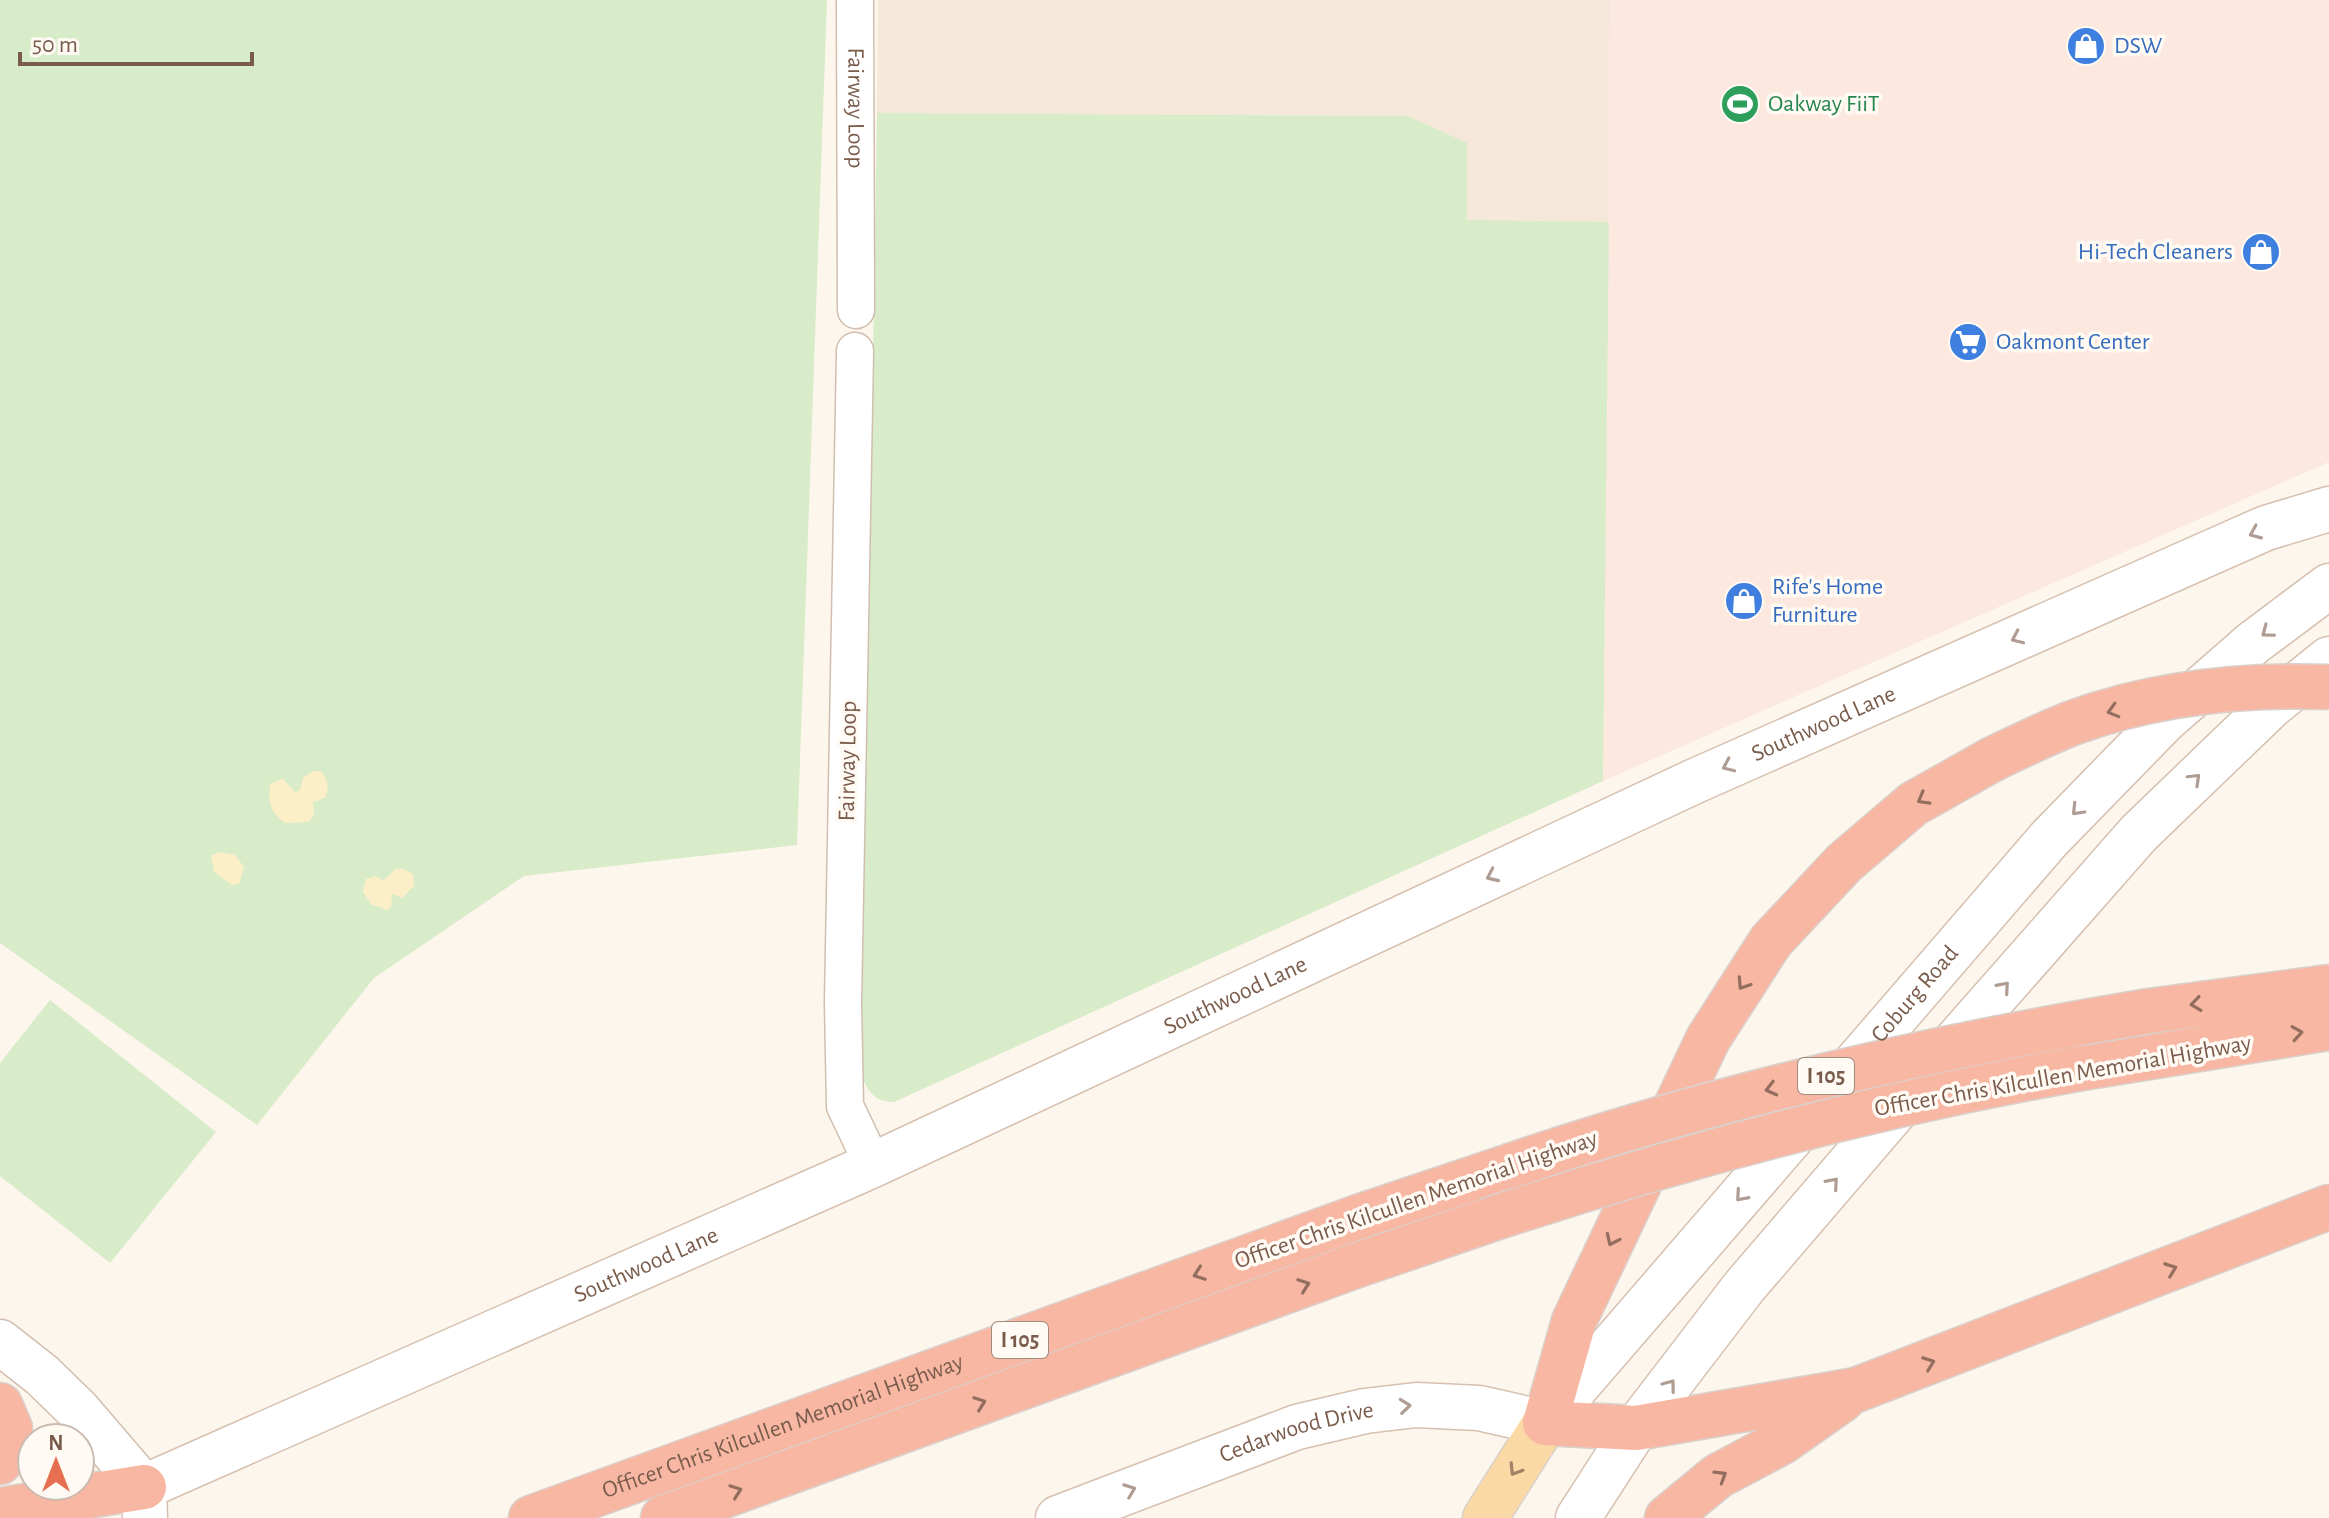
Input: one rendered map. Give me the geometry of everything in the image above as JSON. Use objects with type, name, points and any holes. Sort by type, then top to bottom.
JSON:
[{"type":"highway","points":[[1784,1423],[1636,1428],[1545,1423],[1581,1306],[1708,1039],[1771,941],[1844,863],[1913,804],[1991,760],[2075,722],[2169,698],[2231,688],[2329,687]]},
{"type":"highway","name":"Officer Chris Kilcullen Memorial Highway","points":[[531,1518],[1361,1216],[1629,1127],[1779,1087],[1992,1039],[2149,1011],[2329,987]]},
{"type":"highway","name":"Officer Chris Kilcullen Memorial Highway","points":[[663,1518],[1352,1267],[1652,1168],[1811,1125],[1948,1093],[2329,1028]]},
{"type":"highway","points":[[1667,1518],[1784,1423],[1856,1390],[2329,1207]]},
{"type":"highway","points":[[0,1405],[10,1428],[0,1462]]},
{"type":"highway","points":[[0,1510],[144,1502]]},
{"type":"main road","name":"Southwood Lane","points":[[144,1502],[1709,775],[2266,528],[2329,509]]},
{"type":"main road","name":"Coburg Road","points":[[1485,1518],[1545,1423],[2049,839],[2164,721],[2253,643],[2329,586]]},
{"type":"main road","points":[[1578,1518],[1636,1428],[1744,1287],[2139,833],[2271,706],[2329,659]]},
{"type":"main road","points":[[0,1342],[42,1375],[78,1410],[144,1502]]},
{"type":"main road","name":"Cedarwood Drive","points":[[1058,1518],[1297,1427],[1365,1411],[1416,1405],[1479,1408],[1545,1423]]},
{"type":"street","name":"Fairway Loop","points":[[855,0],[856,310]]},
{"type":"street","name":"Fairway Loop","points":[[855,351],[843,1003],[845,1106],[873,1165]]},
{"type":"shaded area","points":[[878,0],[1610,0],[1609,222],[1466,221],[1467,144],[1408,116],[877,113]]},
{"type":"shaded area","name":"Oakmont Center","points":[[1610,0],[2329,0],[2329,462],[1603,781]]},
{"type":"green space","points":[[0,0],[827,0],[797,845],[524,876],[374,978],[257,1125],[0,943]]},
{"type":"green space","points":[[877,113],[1408,116],[1467,143],[1467,220],[1609,222],[1603,781],[894,1102],[881,1100],[872,1094],[861,1072]]},
{"type":"green space","points":[[50,1000],[216,1132],[110,1263],[0,1176],[0,1063]]},
{"type":"sand","points":[[313,771],[320,771],[326,780],[325,798],[313,802],[314,816],[308,822],[285,823],[271,806],[271,783],[283,779],[295,792],[300,790],[303,778]]},
{"type":"sand","points":[[220,852],[235,855],[244,867],[239,884],[232,885],[214,872],[211,856]]},
{"type":"sand","points":[[396,869],[413,874],[414,886],[402,898],[392,894],[391,907],[387,910],[371,904],[363,892],[366,879],[376,876],[383,881]]},
{"type":"place","name":"DSW","points":[[2086,46]]},
{"type":"place","name":"Oakway FiiT","points":[[1740,104]]},
{"type":"place","name":"Hi-Tech Cleaners","points":[[2261,252]]},
{"type":"place","name":"Oakmont Center","points":[[1968,342]]},
{"type":"place","name":"Rife's Home Furniture","points":[[1744,601]]}]
